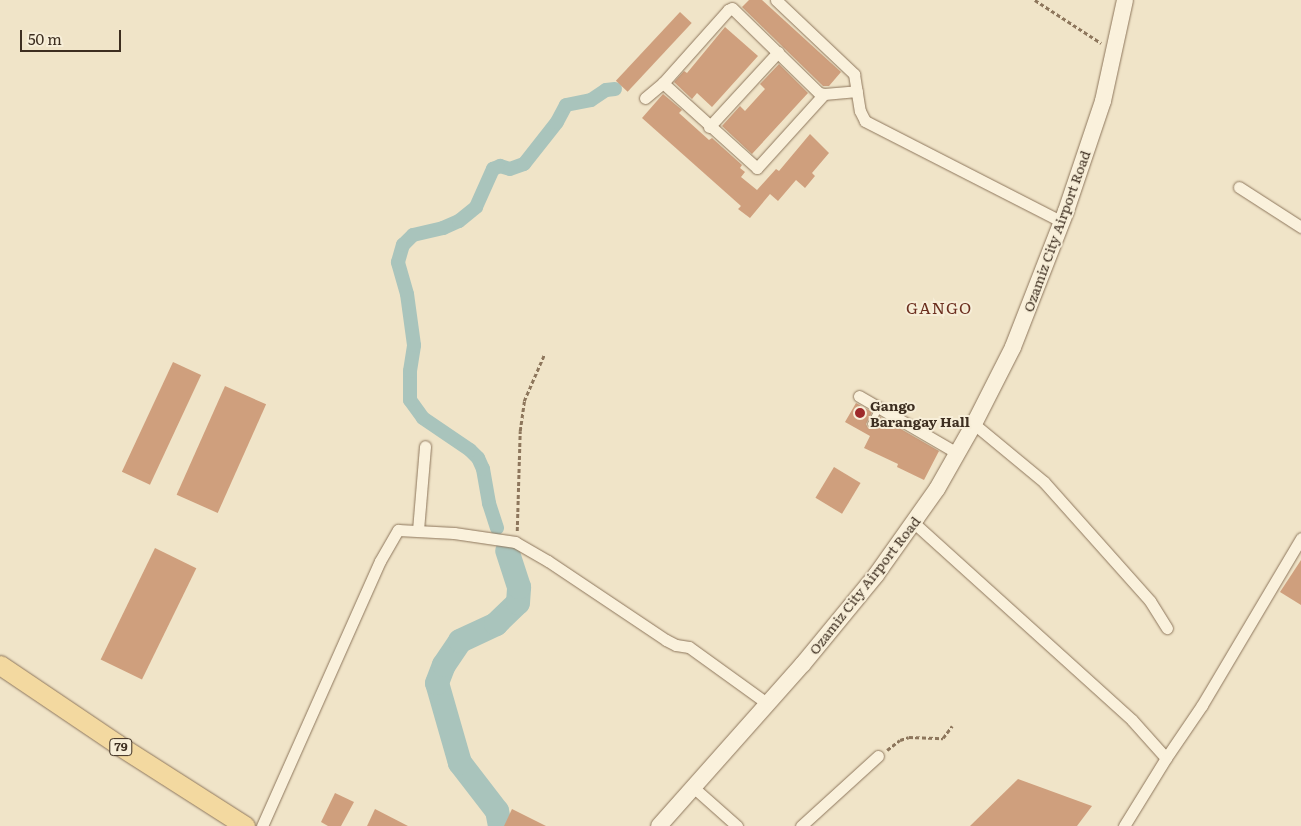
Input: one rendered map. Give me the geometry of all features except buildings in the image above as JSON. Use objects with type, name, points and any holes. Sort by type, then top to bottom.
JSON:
[{"type":"main road","name":"Ozamiz City Airport Road","points":[[659,826],[768,704],[876,575],[937,489],[958,453],[1013,347],[1062,222],[1102,101],[1115,51],[1124,0]]},
{"type":"main road","name":"79","points":[[0,665],[117,744],[245,826]]},
{"type":"street","points":[[776,0],[850,68],[856,79],[862,116],[865,120],[1062,222]]},
{"type":"street","points":[[645,98],[663,83],[728,10],[736,4],[778,52],[819,93],[857,91]]},
{"type":"street","points":[[709,126],[778,52]]},
{"type":"street","points":[[663,83],[757,168],[824,94]]},
{"type":"street","points":[[1238,187],[1301,227]]},
{"type":"street","points":[[859,396],[958,453]]},
{"type":"street","points":[[974,424],[1044,482],[1150,601],[1167,628]]},
{"type":"street","points":[[418,530],[425,446]]},
{"type":"street","points":[[913,522],[1132,720],[1166,758]]},
{"type":"street","points":[[262,826],[320,694],[394,534],[398,530],[418,530],[506,539],[517,543],[548,561],[666,640],[676,645],[689,647],[768,704]]},
{"type":"street","points":[[1128,825],[1166,758],[1202,705],[1301,538]]},
{"type":"street","points":[[801,826],[878,756]]},
{"type":"street","points":[[693,788],[737,826]]},
{"type":"lane","points":[[871,424],[880,408]]},
{"type":"path","points":[[1035,0],[1115,51]]},
{"type":"path","points":[[517,543],[522,414],[531,382],[544,355]]},
{"type":"path","points":[[878,756],[900,740],[909,737],[943,738],[952,726]]},
{"type":"waterway","points":[[497,528],[489,503],[483,469],[478,458],[470,450],[423,418],[410,400],[410,371],[414,345],[407,294],[398,262],[403,245],[413,235],[443,228],[459,221],[476,207],[493,169],[500,166],[510,169],[524,164],[557,122],[566,105],[591,100],[606,90],[615,89]]},
{"type":"waterway","points":[[500,826],[497,811],[460,763],[437,683],[444,665],[460,641],[496,624],[518,603],[519,587],[507,551]]},
{"type":"place","name":"Gango Barangay Hall","points":[[860,413]]},
{"type":"district","name":"GANGO","points":[[939,307]]}]
